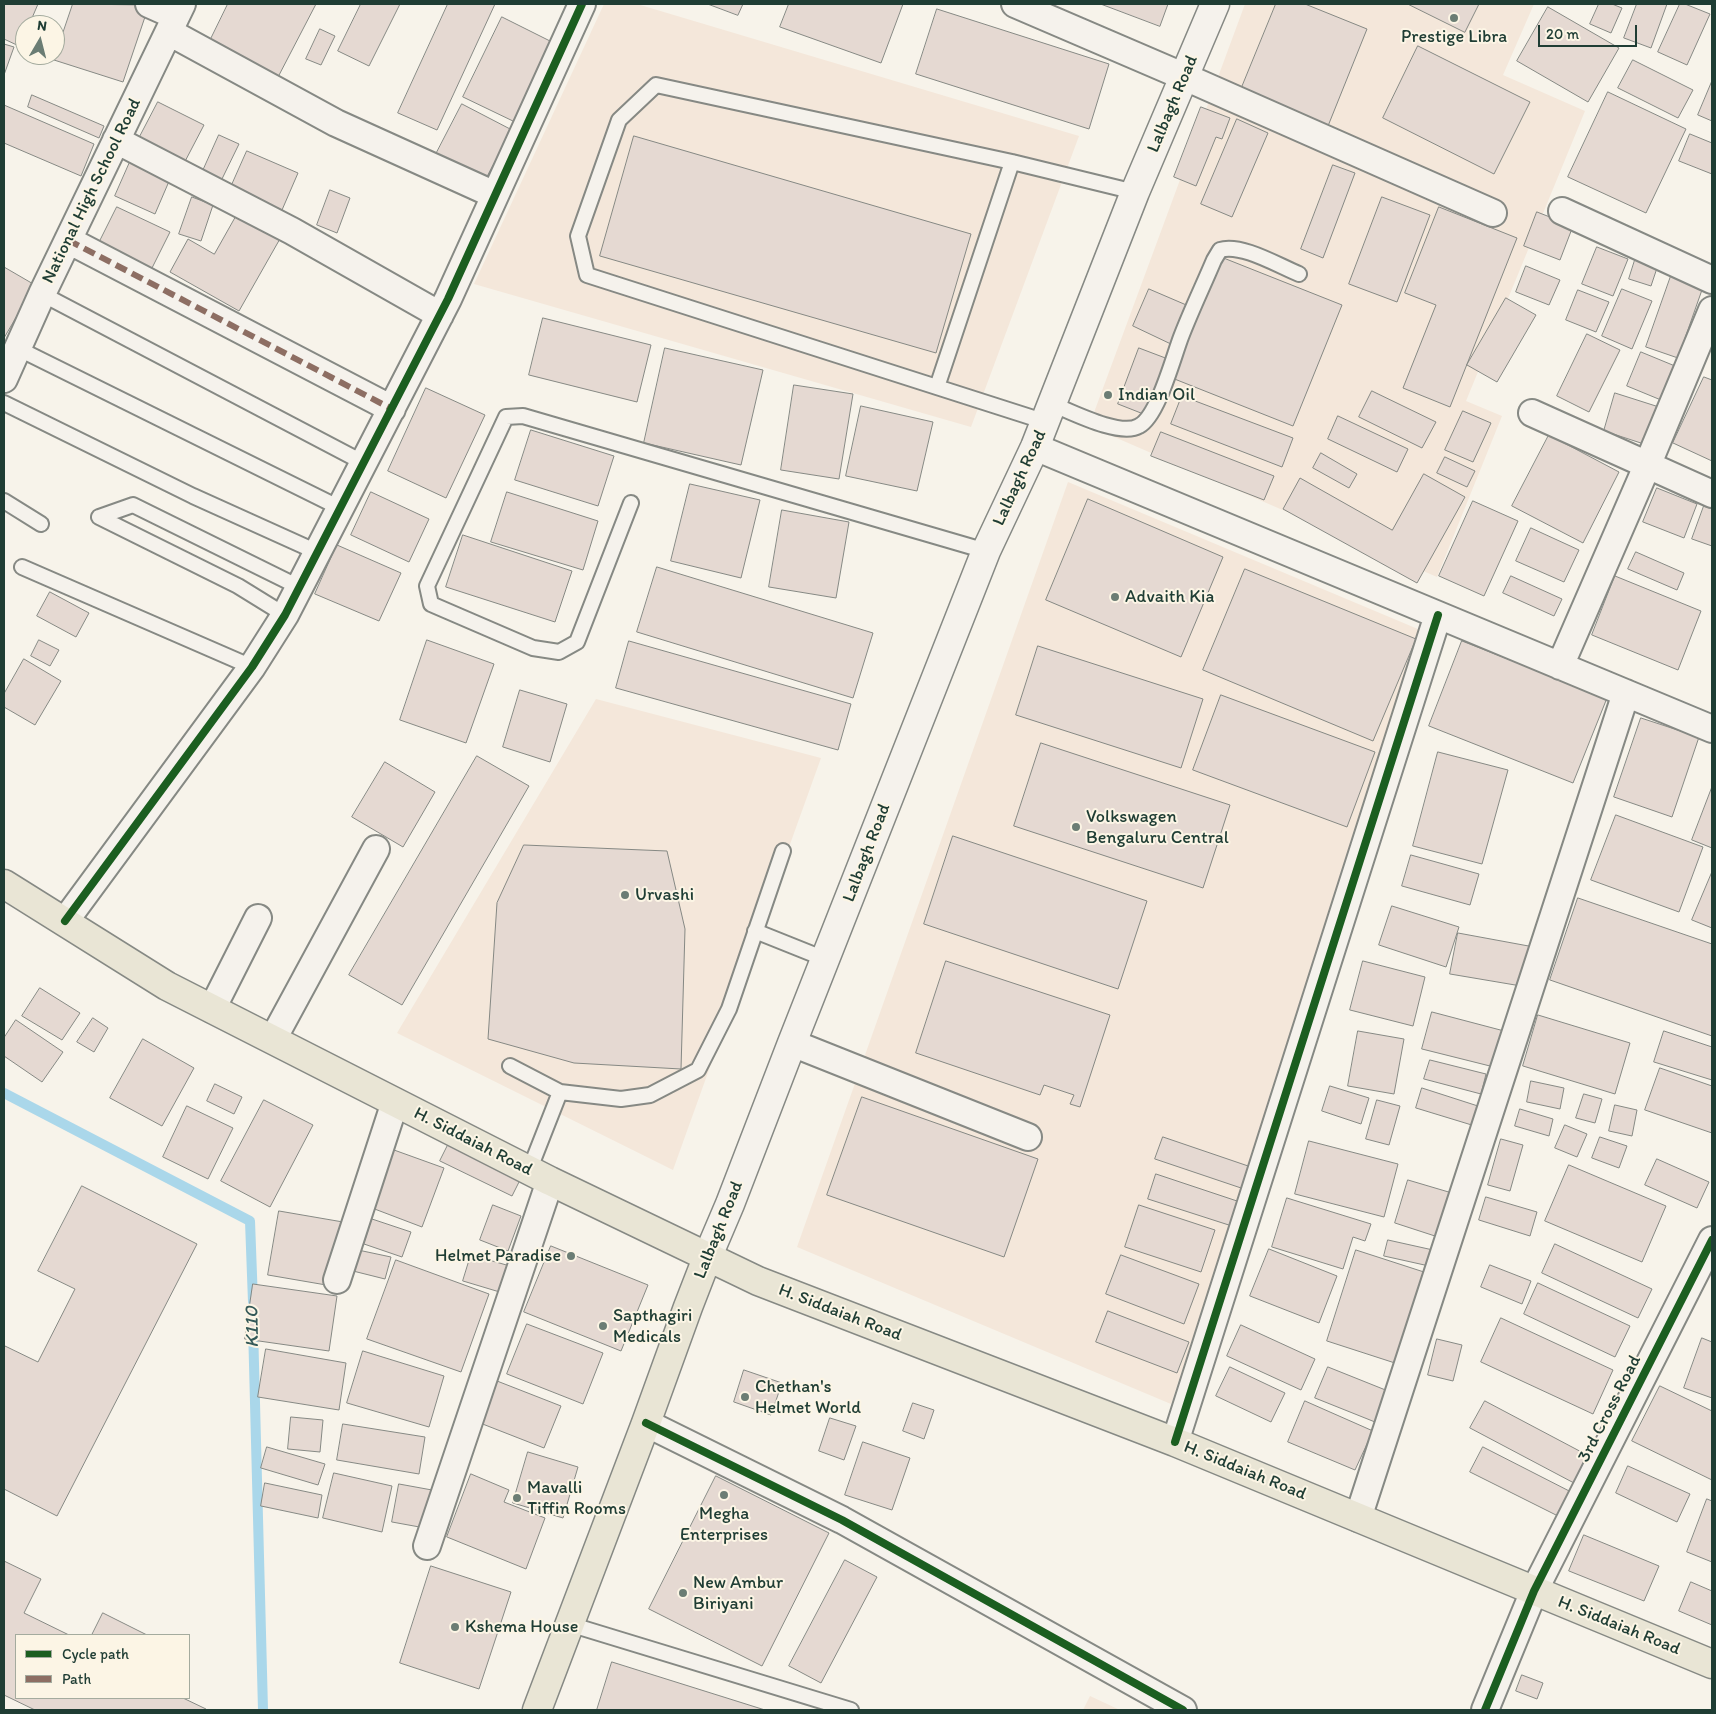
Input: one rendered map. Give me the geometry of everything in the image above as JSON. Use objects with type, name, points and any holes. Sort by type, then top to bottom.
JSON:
[{"type":"main road","name":"Lalbagh Road","points":[[537,1710],[688,1307],[986,551],[1036,447],[1135,192],[1215,4]]},
{"type":"main road","name":"H. Siddaiah Road","points":[[4,884],[167,986],[540,1176],[758,1282],[1175,1442],[1712,1664]]},
{"type":"street","points":[[149,4],[176,17],[336,122],[495,195]]},
{"type":"street","points":[[65,921],[252,667],[284,615],[440,315],[582,4]]},
{"type":"street","points":[[1016,4],[1185,76],[1493,213]]},
{"type":"street","name":"National High School Road","points":[[4,379],[42,294],[176,17]]},
{"type":"street","points":[[116,140],[292,231],[440,315]]},
{"type":"street","points":[[1562,211],[1712,280]]},
{"type":"street","points":[[68,240],[392,409]]},
{"type":"street","points":[[1560,666],[1648,466],[1712,310]]},
{"type":"street","points":[[1532,413],[1712,494]]},
{"type":"street","points":[[1036,447],[1712,729]]},
{"type":"street","points":[[1175,1442],[1438,615]]},
{"type":"street","points":[[1358,1518],[1626,693]]},
{"type":"street","points":[[273,1039],[376,849]]},
{"type":"street","points":[[212,1009],[258,918]]},
{"type":"street","points":[[792,1042],[1028,1137]]},
{"type":"street","points":[[337,1280],[396,1102]]},
{"type":"street","points":[[427,1546],[540,1176]]},
{"type":"street","name":"3rd Cross Road","points":[[1485,1710],[1534,1591],[1712,1240]]},
{"type":"street","points":[[646,1423],[842,1520],[1183,1710]]},
{"type":"lane","points":[[1135,192],[1012,162],[656,85],[619,120],[578,236],[587,276],[937,387],[1124,429],[1139,427],[1150,415],[1160,396],[1181,337],[1220,250],[1226,248],[1243,250],[1299,274]]},
{"type":"lane","points":[[937,387],[1012,162]]},
{"type":"lane","points":[[42,294],[364,463]]},
{"type":"lane","points":[[18,348],[340,508]]},
{"type":"lane","points":[[4,403],[193,496],[317,552]]},
{"type":"lane","points":[[631,503],[577,642],[559,652],[533,648],[431,604],[427,586],[506,417],[523,416],[986,551]]},
{"type":"lane","points":[[4,501],[40,524]]},
{"type":"lane","points":[[284,615],[238,586],[99,518],[133,505],[299,587]]},
{"type":"lane","points":[[22,568],[252,667]]},
{"type":"lane","points":[[510,1066],[560,1092],[621,1099],[650,1095],[698,1070],[729,1009],[783,851]]},
{"type":"lane","points":[[755,931],[825,959]]},
{"type":"lane","points":[[540,1176],[560,1092]]},
{"type":"lane","points":[[569,1624],[851,1710]]},
{"type":"shaded area","points":[[604,4],[637,4],[1079,136],[971,427],[474,284]]},
{"type":"shaded area","points":[[1245,4],[1534,4],[1503,75],[1585,111],[1466,401],[1502,416],[1437,577],[1089,426]]},
{"type":"shaded area","points":[[1068,482],[1425,632],[1171,1404],[797,1247]]},
{"type":"shaded area","name":"Urvashi","points":[[596,699],[821,758],[673,1170],[397,1033]]},
{"type":"shaded area","points":[[1090,1696],[1120,1710],[1083,1710]]},
{"type":"building","points":[[4,4],[38,4],[33,15],[15,15],[15,44],[4,39]]},
{"type":"building","points":[[73,4],[149,5],[123,82],[65,64],[65,28]]},
{"type":"building","points":[[228,4],[316,4],[277,79],[208,45]]},
{"type":"building","points":[[361,4],[400,4],[369,66],[338,51]]},
{"type":"building","points":[[448,4],[495,4],[437,130],[398,113]]},
{"type":"building","points":[[708,4],[743,4],[738,15]]},
{"type":"building","points":[[789,4],[903,4],[881,63],[780,27]]},
{"type":"building","points":[[1101,4],[1168,4],[1160,26]]},
{"type":"building","points":[[1276,4],[1305,4],[1367,29],[1328,126],[1240,92]]},
{"type":"building","name":"Prestige Libra","points":[[1408,4],[1479,4],[1465,32]]},
{"type":"building","points":[[1599,4],[1612,4],[1622,8],[1611,33],[1590,24]]},
{"type":"building","points":[[1637,4],[1667,4],[1651,48],[1624,38]]},
{"type":"building","points":[[1680,4],[1685,4],[1710,14],[1687,65],[1658,52]]},
{"type":"building","points":[[1548,7],[1619,48],[1588,102],[1517,61]]},
{"type":"building","points":[[937,9],[1109,64],[1089,129],[916,74]]},
{"type":"building","points":[[502,17],[554,43],[515,122],[463,97]]},
{"type":"building","points":[[320,29],[335,36],[321,65],[306,59]]},
{"type":"building","points":[[4,44],[14,47],[4,75]]},
{"type":"building","points":[[1418,46],[1530,102],[1494,174],[1383,118]]},
{"type":"building","points":[[1633,60],[1693,90],[1678,118],[1618,88]]},
{"type":"building","points":[[1712,81],[1712,121],[1698,115]]},
{"type":"building","points":[[1608,92],[1686,129],[1646,213],[1568,177]]},
{"type":"building","points":[[32,95],[104,126],[99,138],[28,107]]},
{"type":"building","points":[[158,102],[204,125],[180,171],[134,148]]},
{"type":"building","points":[[462,104],[512,130],[483,184],[434,158]]},
{"type":"building","points":[[4,105],[94,144],[81,176],[4,143]]},
{"type":"building","points":[[1201,107],[1230,118],[1222,139],[1216,137],[1196,186],[1174,177]]},
{"type":"building","points":[[1237,119],[1268,133],[1232,217],[1201,204]]},
{"type":"building","points":[[1690,134],[1712,143],[1712,174],[1679,161]]},
{"type":"building","points":[[219,135],[239,144],[221,181],[202,173]]},
{"type":"building","points":[[634,136],[971,234],[936,353],[600,256]]},
{"type":"building","points":[[247,151],[298,173],[282,210],[231,187]]},
{"type":"building","points":[[130,162],[170,179],[155,214],[115,196]]},
{"type":"building","points":[[1333,165],[1355,173],[1323,258],[1301,249]]},
{"type":"building","points":[[330,190],[350,198],[337,233],[317,225]]},
{"type":"building","points":[[192,197],[213,205],[201,241],[179,234]]},
{"type":"building","points":[[1382,197],[1430,215],[1397,302],[1349,284]]},
{"type":"building","points":[[117,207],[170,232],[148,276],[95,251]]},
{"type":"building","points":[[1439,207],[1517,238],[1450,407],[1403,388],[1436,305],[1405,293]]},
{"type":"building","points":[[1537,212],[1573,226],[1560,260],[1524,246]]},
{"type":"building","points":[[238,213],[281,237],[239,311],[170,272],[188,239],[214,254]]},
{"type":"building","points":[[1597,247],[1628,259],[1613,296],[1582,284]]},
{"type":"building","points":[[1221,257],[1342,305],[1293,426],[1172,378]]},
{"type":"building","points":[[1635,260],[1657,268],[1651,286],[1629,279]]},
{"type":"building","points":[[1526,266],[1560,280],[1549,305],[1516,292]]},
{"type":"building","points":[[4,267],[35,285],[4,338]]},
{"type":"building","points":[[1671,276],[1703,287],[1678,358],[1646,347]]},
{"type":"building","points":[[1149,289],[1191,307],[1173,345],[1133,326]]},
{"type":"building","points":[[1622,289],[1652,301],[1632,349],[1602,336]]},
{"type":"building","points":[[1578,290],[1609,302],[1596,332],[1566,320]]},
{"type":"building","points":[[1506,298],[1536,315],[1497,382],[1467,365]]},
{"type":"building","points":[[543,318],[651,345],[637,402],[529,375]]},
{"type":"building","points":[[1587,334],[1620,350],[1589,412],[1557,396]]},
{"type":"building","points":[[665,348],[763,370],[741,465],[644,443]]},
{"type":"building","points":[[1139,348],[1168,359],[1146,415],[1118,404]]},
{"type":"building","points":[[1641,352],[1675,366],[1661,400],[1627,386]]},
{"type":"building","points":[[1704,377],[1712,380],[1712,461],[1673,443]]},
{"type":"building","points":[[794,385],[853,394],[839,479],[781,470]]},
{"type":"building","points":[[426,388],[485,415],[446,498],[388,471]]},
{"type":"building","points":[[1372,391],[1436,422],[1422,448],[1359,417]]},
{"type":"building","points":[[1615,393],[1659,407],[1647,445],[1604,431]]},
{"type":"building","points":[[1182,396],[1293,438],[1282,467],[1171,424]]},
{"type":"building","points":[[861,406],[933,422],[917,491],[846,476]]},
{"type":"building","points":[[1463,411],[1491,423],[1473,462],[1445,450]]},
{"type":"building","points":[[1338,416],[1408,449],[1397,472],[1328,439]]},
{"type":"building","points":[[531,430],[614,456],[598,506],[515,480]]},
{"type":"building","points":[[1161,432],[1274,476],[1264,500],[1151,456]]},
{"type":"building","points":[[1549,435],[1619,472],[1583,543],[1512,506]]},
{"type":"building","points":[[1321,453],[1357,474],[1349,488],[1313,468]]},
{"type":"building","points":[[1445,457],[1475,471],[1467,487],[1437,473]]},
{"type":"building","points":[[1424,474],[1465,497],[1417,583],[1283,509],[1300,478],[1392,530]]},
{"type":"building","points":[[690,484],[760,500],[741,578],[671,561]]},
{"type":"building","points":[[1657,488],[1697,504],[1684,538],[1643,522]]},
{"type":"building","points":[[371,492],[429,519],[409,562],[351,535]]},
{"type":"building","points":[[507,492],[598,521],[583,570],[491,542]]},
{"type":"building","points":[[1088,499],[1223,557],[1181,657],[1046,600]]},
{"type":"building","points":[[1473,501],[1518,521],[1484,596],[1439,576]]},
{"type":"building","points":[[1704,506],[1712,509],[1712,546],[1692,539]]},
{"type":"building","points":[[782,510],[849,522],[836,598],[769,587]]},
{"type":"building","points":[[1531,528],[1579,550],[1564,582],[1516,561]]},
{"type":"building","points":[[463,535],[572,571],[555,622],[446,587]]},
{"type":"building","points":[[337,545],[401,573],[379,621],[315,594]]},
{"type":"building","points":[[1636,552],[1684,573],[1677,590],[1628,569]]},
{"type":"building","points":[[657,567],[873,633],[853,698],[637,632]]},
{"type":"building","points":[[1245,569],[1416,639],[1373,741],[1203,670]]},
{"type":"building","points":[[1511,576],[1562,599],[1554,616],[1503,593]]},
{"type":"building","points":[[1615,576],[1701,611],[1678,670],[1592,635]]},
{"type":"building","points":[[50,592],[89,613],[76,637],[37,616]]},
{"type":"building","points":[[39,640],[59,650],[50,666],[31,656]]},
{"type":"building","points":[[427,640],[494,664],[466,743],[400,720]]},
{"type":"building","points":[[629,641],[851,704],[838,750],[616,688]]},
{"type":"building","points":[[1462,641],[1607,698],[1573,783],[1429,726]]},
{"type":"building","points":[[1038,646],[1203,699],[1181,768],[1016,715]]},
{"type":"building","points":[[24,659],[61,681],[35,725],[4,707],[4,694]]},
{"type":"building","points":[[520,690],[567,704],[550,762],[503,747]]},
{"type":"building","points":[[1221,695],[1375,752],[1347,827],[1193,770]]},
{"type":"building","points":[[1641,718],[1699,737],[1672,817],[1614,797]]},
{"type":"building","points":[[1041,743],[1230,805],[1203,888],[1014,826]]},
{"type":"building","points":[[1438,752],[1508,770],[1482,864],[1413,846]]},
{"type":"building","points":[[477,756],[529,786],[402,1005],[349,975]]},
{"type":"building","points":[[385,762],[435,792],[403,847],[352,817]]},
{"type":"building","points":[[1712,787],[1712,848],[1692,840]]},
{"type":"building","points":[[1616,815],[1703,847],[1679,912],[1591,880]]},
{"type":"building","points":[[953,836],[1147,901],[1118,989],[924,924]]},
{"type":"building","points":[[524,845],[667,851],[685,929],[681,1069],[574,1063],[488,1039],[497,903]]},
{"type":"building","points":[[1411,855],[1479,874],[1470,905],[1402,886]]},
{"type":"building","points":[[1712,872],[1712,928],[1692,920]]},
{"type":"building","points":[[1578,898],[1712,944],[1712,1036],[1550,980]]},
{"type":"building","points":[[1392,906],[1459,927],[1446,967],[1379,945]]},
{"type":"building","points":[[1458,933],[1534,947],[1527,987],[1450,974]]},
{"type":"building","points":[[946,961],[1110,1015],[1080,1107],[1070,1104],[1074,1095],[1044,1085],[1040,1095],[916,1053]]},
{"type":"building","points":[[1363,961],[1425,977],[1413,1026],[1350,1010]]},
{"type":"building","points":[[40,988],[80,1013],[62,1040],[22,1016]]},
{"type":"building","points":[[1432,1012],[1508,1032],[1498,1068],[1422,1049]]},
{"type":"building","points":[[1538,1015],[1630,1043],[1615,1094],[1523,1066]]},
{"type":"building","points":[[93,1018],[108,1028],[94,1052],[77,1042]]},
{"type":"building","points":[[16,1020],[63,1052],[42,1082],[4,1056],[4,1038]]},
{"type":"building","points":[[1358,1031],[1404,1039],[1394,1094],[1348,1086]]},
{"type":"building","points":[[1664,1031],[1712,1047],[1712,1080],[1654,1062]]},
{"type":"building","points":[[143,1039],[194,1068],[162,1126],[110,1098]]},
{"type":"building","points":[[1430,1060],[1486,1074],[1481,1094],[1424,1079]]},
{"type":"building","points":[[1660,1068],[1712,1086],[1712,1133],[1645,1110]]},
{"type":"building","points":[[1531,1081],[1564,1088],[1560,1109],[1527,1102]]},
{"type":"building","points":[[215,1084],[242,1097],[234,1114],[207,1101]]},
{"type":"building","points":[[1330,1086],[1369,1098],[1361,1124],[1322,1111]]},
{"type":"building","points":[[1422,1088],[1481,1107],[1475,1126],[1416,1108]]},
{"type":"building","points":[[1584,1094],[1602,1099],[1595,1123],[1576,1118]]},
{"type":"building","points":[[862,1097],[1038,1159],[1004,1257],[827,1195]]},
{"type":"building","points":[[264,1100],[313,1125],[270,1207],[221,1181]]},
{"type":"building","points":[[1377,1100],[1400,1106],[1389,1145],[1366,1139]]},
{"type":"building","points":[[1615,1105],[1637,1110],[1632,1136],[1609,1131]]},
{"type":"building","points":[[187,1106],[233,1128],[208,1179],[163,1157]]},
{"type":"building","points":[[1520,1109],[1553,1119],[1549,1136],[1515,1126]]},
{"type":"building","points":[[1565,1125],[1587,1134],[1577,1157],[1555,1148]]},
{"type":"building","points":[[1163,1137],[1254,1168],[1247,1190],[1155,1159]]},
{"type":"building","points":[[1600,1137],[1627,1146],[1619,1168],[1592,1158]]},
{"type":"building","points":[[451,1139],[523,1174],[512,1196],[440,1161]]},
{"type":"building","points":[[1501,1139],[1523,1145],[1510,1191],[1488,1185]]},
{"type":"building","points":[[1309,1141],[1398,1164],[1384,1217],[1295,1194]]},
{"type":"building","points":[[394,1150],[444,1168],[422,1227],[372,1208]]},
{"type":"building","points":[[1657,1159],[1709,1182],[1697,1208],[1645,1185]]},
{"type":"building","points":[[1569,1165],[1666,1206],[1642,1262],[1545,1221]]},
{"type":"building","points":[[1156,1174],[1243,1203],[1235,1227],[1148,1199]]},
{"type":"building","points":[[1408,1180],[1452,1193],[1438,1237],[1395,1223]]},
{"type":"building","points":[[82,1186],[197,1244],[57,1516],[4,1489],[4,1349],[5,1346],[38,1362],[75,1289],[38,1271]]},
{"type":"building","points":[[1486,1197],[1537,1212],[1530,1236],[1479,1220]]},
{"type":"building","points":[[1287,1198],[1371,1224],[1365,1241],[1353,1237],[1343,1269],[1272,1247]]},
{"type":"building","points":[[493,1205],[521,1216],[508,1251],[480,1240]]},
{"type":"building","points":[[1139,1205],[1215,1230],[1201,1272],[1125,1247]]},
{"type":"building","points":[[279,1211],[343,1222],[332,1286],[268,1275]]},
{"type":"building","points":[[372,1219],[411,1232],[402,1257],[364,1244]]},
{"type":"building","points":[[1388,1240],[1433,1250],[1429,1266],[1384,1256]]},
{"type":"building","points":[[1555,1244],[1652,1289],[1638,1318],[1542,1273]]},
{"type":"building","points":[[551,1246],[648,1285],[621,1351],[524,1312]]},
{"type":"building","points":[[1269,1249],[1337,1276],[1319,1323],[1250,1296]]},
{"type":"building","points":[[358,1250],[391,1257],[385,1279],[353,1271]]},
{"type":"building","points":[[1356,1250],[1427,1273],[1398,1364],[1327,1341]]},
{"type":"building","points":[[471,1255],[510,1266],[503,1293],[463,1281]]},
{"type":"building","points":[[1121,1255],[1199,1284],[1184,1324],[1106,1294]]},
{"type":"building","points":[[396,1260],[489,1294],[461,1372],[367,1339]]},
{"type":"building","points":[[1490,1265],[1531,1281],[1522,1304],[1481,1287]]},
{"type":"building","points":[[1538,1283],[1630,1326],[1615,1357],[1524,1314]]},
{"type":"building","points":[[253,1284],[337,1296],[329,1351],[245,1339]]},
{"type":"building","points":[[1108,1311],[1189,1342],[1177,1373],[1096,1342]]},
{"type":"building","points":[[1501,1318],[1613,1370],[1593,1414],[1481,1362]]},
{"type":"building","points":[[527,1324],[603,1353],[583,1404],[507,1374]]},
{"type":"building","points":[[1241,1325],[1315,1359],[1301,1390],[1227,1356]]},
{"type":"building","points":[[1702,1338],[1712,1342],[1712,1398],[1684,1388]]},
{"type":"building","points":[[1437,1339],[1462,1345],[1453,1381],[1428,1375]]},
{"type":"building","points":[[266,1349],[346,1363],[339,1410],[258,1397]]},
{"type":"building","points":[[363,1351],[444,1376],[429,1427],[347,1403]]},
{"type":"building","points":[[1230,1367],[1285,1393],[1271,1422],[1216,1396]]},
{"type":"building","points":[[1328,1367],[1398,1395],[1385,1426],[1315,1398]]},
{"type":"building","points":[[744,1370],[782,1383],[771,1415],[734,1402]]},
{"type":"building","points":[[497,1381],[561,1406],[544,1448],[480,1423]]},
{"type":"building","points":[[1660,1386],[1712,1411],[1712,1480],[1632,1441]]},
{"type":"building","points":[[1305,1401],[1373,1431],[1355,1470],[1288,1442]]},
{"type":"building","points":[[1485,1401],[1589,1456],[1574,1483],[1470,1428]]},
{"type":"building","points":[[913,1403],[934,1410],[924,1439],[903,1431]]},
{"type":"building","points":[[291,1417],[323,1420],[320,1452],[288,1449]]},
{"type":"building","points":[[830,1418],[856,1426],[844,1460],[819,1451]]},
{"type":"building","points":[[343,1424],[425,1437],[419,1474],[337,1460]]},
{"type":"building","points":[[863,1442],[910,1458],[892,1510],[845,1495]]},
{"type":"building","points":[[267,1447],[325,1464],[318,1485],[261,1468]]},
{"type":"building","points":[[1483,1447],[1579,1496],[1566,1520],[1470,1472]]},
{"type":"building","points":[[528,1452],[578,1467],[563,1518],[513,1503]]},
{"type":"building","points":[[1628,1466],[1690,1494],[1677,1522],[1616,1493]]},
{"type":"building","points":[[334,1473],[392,1486],[382,1532],[323,1518]]},
{"type":"building","points":[[471,1474],[509,1490],[504,1502],[545,1518],[526,1569],[447,1537]]},
{"type":"building","points":[[716,1476],[829,1533],[762,1666],[649,1609]]},
{"type":"building","points":[[265,1483],[322,1495],[318,1518],[261,1506]]},
{"type":"building","points":[[399,1484],[432,1490],[425,1528],[392,1522]]},
{"type":"building","points":[[1707,1499],[1712,1501],[1712,1562],[1687,1552]]},
{"type":"building","points":[[1584,1535],[1659,1566],[1644,1601],[1569,1571]]},
{"type":"building","points":[[845,1560],[877,1577],[821,1683],[789,1666]]},
{"type":"building","points":[[4,1561],[41,1579],[24,1613],[67,1634],[15,1634],[15,1699],[185,1699],[206,1709],[35,1710],[4,1695]]},
{"type":"building","name":"Kshema House","points":[[431,1566],[511,1592],[479,1689],[400,1663]]},
{"type":"building","points":[[1691,1582],[1712,1591],[1712,1625],[1679,1611]]},
{"type":"building","points":[[103,1613],[145,1634],[92,1634]]},
{"type":"building","points":[[612,1662],[765,1710],[597,1710]]},
{"type":"building","points":[[1522,1675],[1543,1683],[1537,1699],[1516,1691]]},
{"type":"waterway","name":"K110","points":[[4,1093],[250,1221],[253,1302]]},
{"type":"waterway","name":"K110","points":[[253,1326],[263,1710]]},
{"type":"marked path","points":[[68,240],[392,409]]},
{"type":"cycle path","points":[[65,921],[252,667],[285,615],[448,299],[582,4]]},
{"type":"cycle path","points":[[1175,1442],[1438,615]]},
{"type":"cycle path","points":[[1485,1710],[1534,1591],[1712,1240]]},
{"type":"cycle path","points":[[646,1423],[842,1520],[1183,1710]]},
{"type":"place","name":"Prestige Libra","points":[[1454,18]]},
{"type":"place","name":"Indian Oil","points":[[1108,395]]},
{"type":"place","name":"Advaith Kia","points":[[1115,597]]},
{"type":"place","name":"Volkswagen Bengaluru Central","points":[[1076,827]]},
{"type":"place","name":"Urvashi","points":[[625,895]]},
{"type":"place","name":"Helmet Paradise","points":[[571,1256]]},
{"type":"place","name":"Sapthagiri Medicals","points":[[603,1326]]},
{"type":"place","name":"Chethan's Helmet World","points":[[745,1397]]},
{"type":"place","name":"Megha Enterprises","points":[[724,1495]]},
{"type":"place","name":"Mavalli Tiffin Rooms","points":[[517,1498]]},
{"type":"place","name":"New Ambur Biriyani","points":[[683,1593]]},
{"type":"place","name":"Kshema House","points":[[455,1627]]}]
